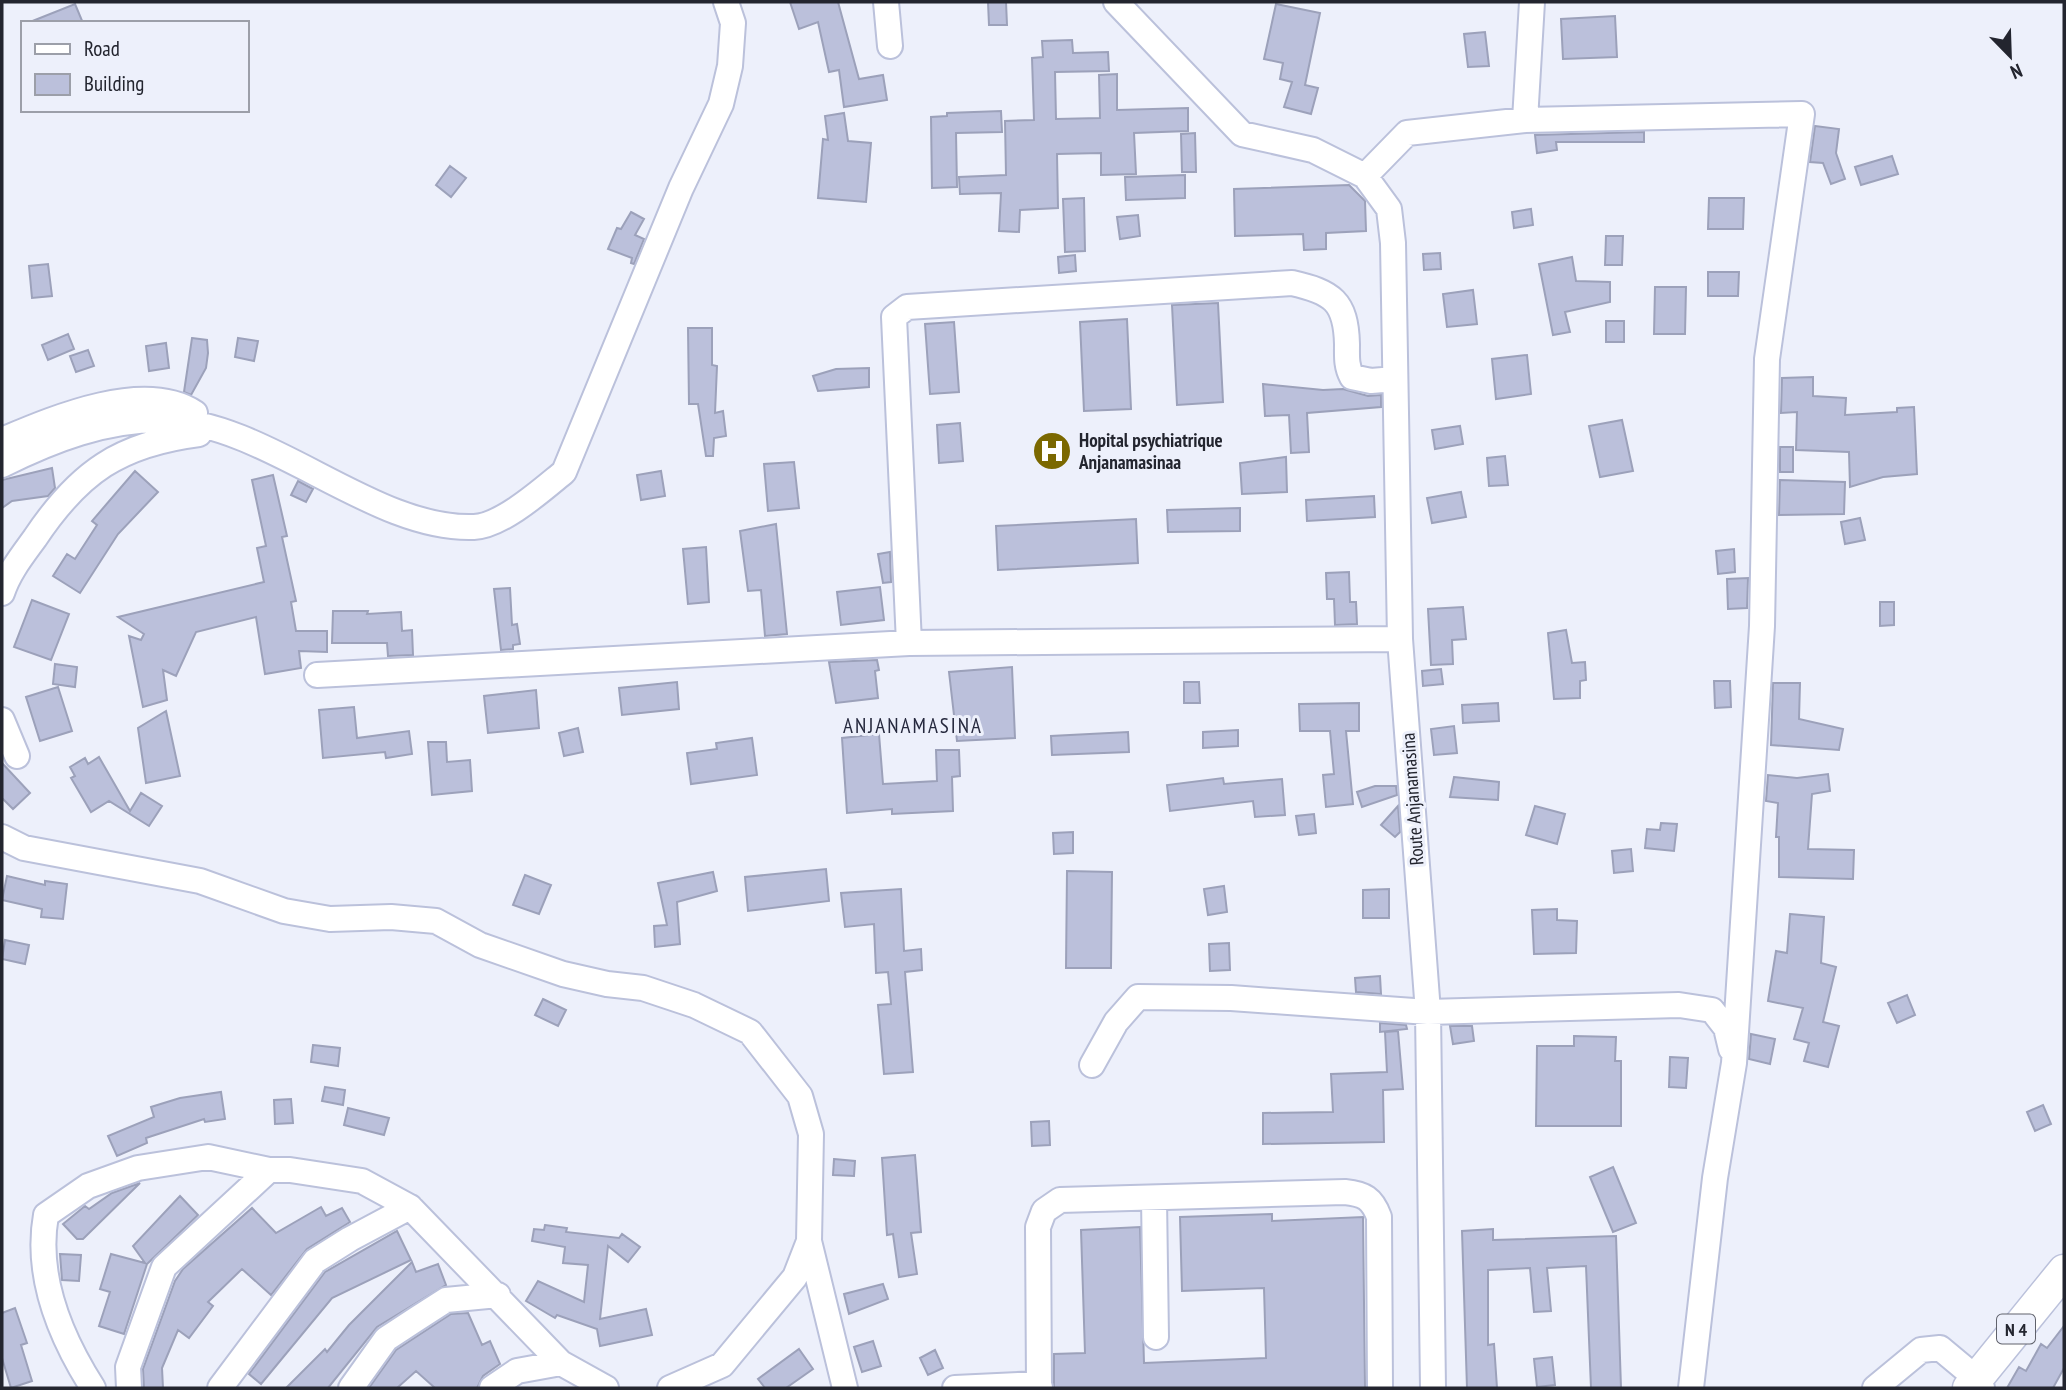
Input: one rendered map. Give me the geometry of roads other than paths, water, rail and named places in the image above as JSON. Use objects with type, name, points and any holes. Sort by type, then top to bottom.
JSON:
[{"type":"main road","name":"N 4","points":[[1976,1385],[2064,1271]]},
{"type":"street","points":[[2,440],[44,422],[112,402],[162,402],[189,409],[221,431],[392,509],[434,522],[477,528],[526,505],[564,472],[681,188],[721,104],[730,66],[733,23],[726,2]]},
{"type":"street","points":[[886,2],[890,46]]},
{"type":"street","points":[[1116,2],[1242,134],[1313,150],[1365,176],[1407,133],[1525,120],[1802,114],[1767,359],[1762,626],[1734,1063],[1716,1178],[1691,1388]]},
{"type":"street","points":[[1525,120],[1532,2]]},
{"type":"street","name":"Route Anjanamasina","points":[[1365,176],[1389,209],[1393,243],[1400,639],[1428,1012],[1433,1388]]},
{"type":"street","points":[[909,643],[894,317],[907,307],[1292,283],[1321,289],[1337,302],[1346,322],[1348,368],[1352,377],[1371,381],[1395,379]]},
{"type":"street","points":[[2,465],[52,440],[118,424],[166,420],[221,431]]},
{"type":"street","points":[[2,593],[7,578],[46,521],[82,480],[108,461],[158,439],[221,431]]},
{"type":"street","points":[[317,675],[909,643],[1400,639]]},
{"type":"street","points":[[2,720],[17,756]]},
{"type":"street","points":[[2,837],[24,848],[137,867],[200,881],[284,911],[330,919],[391,917],[436,921],[480,945],[563,974],[607,984],[643,988],[694,1005],[750,1032],[800,1096],[810,1133],[809,1241],[845,1388]]},
{"type":"street","points":[[2,854],[67,871],[120,877],[137,867]]},
{"type":"street","points":[[1092,1065],[1116,1022],[1138,997],[1231,998],[1428,1012],[1679,1006],[1712,1010],[1726,1028],[1734,1063]]},
{"type":"street","points":[[93,1388],[71,1354],[47,1282],[42,1238],[47,1215],[88,1185],[138,1167],[208,1157],[270,1170],[290,1170],[362,1181],[410,1207],[498,1294],[561,1363],[606,1388]]},
{"type":"street","points":[[129,1388],[128,1367],[164,1267],[270,1170]]},
{"type":"street","points":[[963,1388],[1040,1386],[1038,1227],[1044,1211],[1060,1200],[1345,1192],[1362,1194],[1373,1201],[1379,1217],[1380,1388]]},
{"type":"street","points":[[1154,1198],[1156,1337]]},
{"type":"street","points":[[220,1388],[316,1261],[350,1239],[410,1207]]},
{"type":"street","points":[[692,1388],[722,1365],[794,1277],[809,1241]]},
{"type":"street","points":[[351,1388],[386,1339],[446,1300],[498,1294]]},
{"type":"street","points":[[1875,1388],[1921,1350],[1940,1348],[1976,1385]]},
{"type":"street","points":[[492,1388],[517,1371],[561,1363]]},
{"type":"street","points":[[670,1388],[722,1365]]},
{"type":"place","name":"Hopital psychiatrique Anjanamasinaa","points":[[1052,451]]},
{"type":"district","name":"ANJANAMASINA","points":[[913,725]]}]
